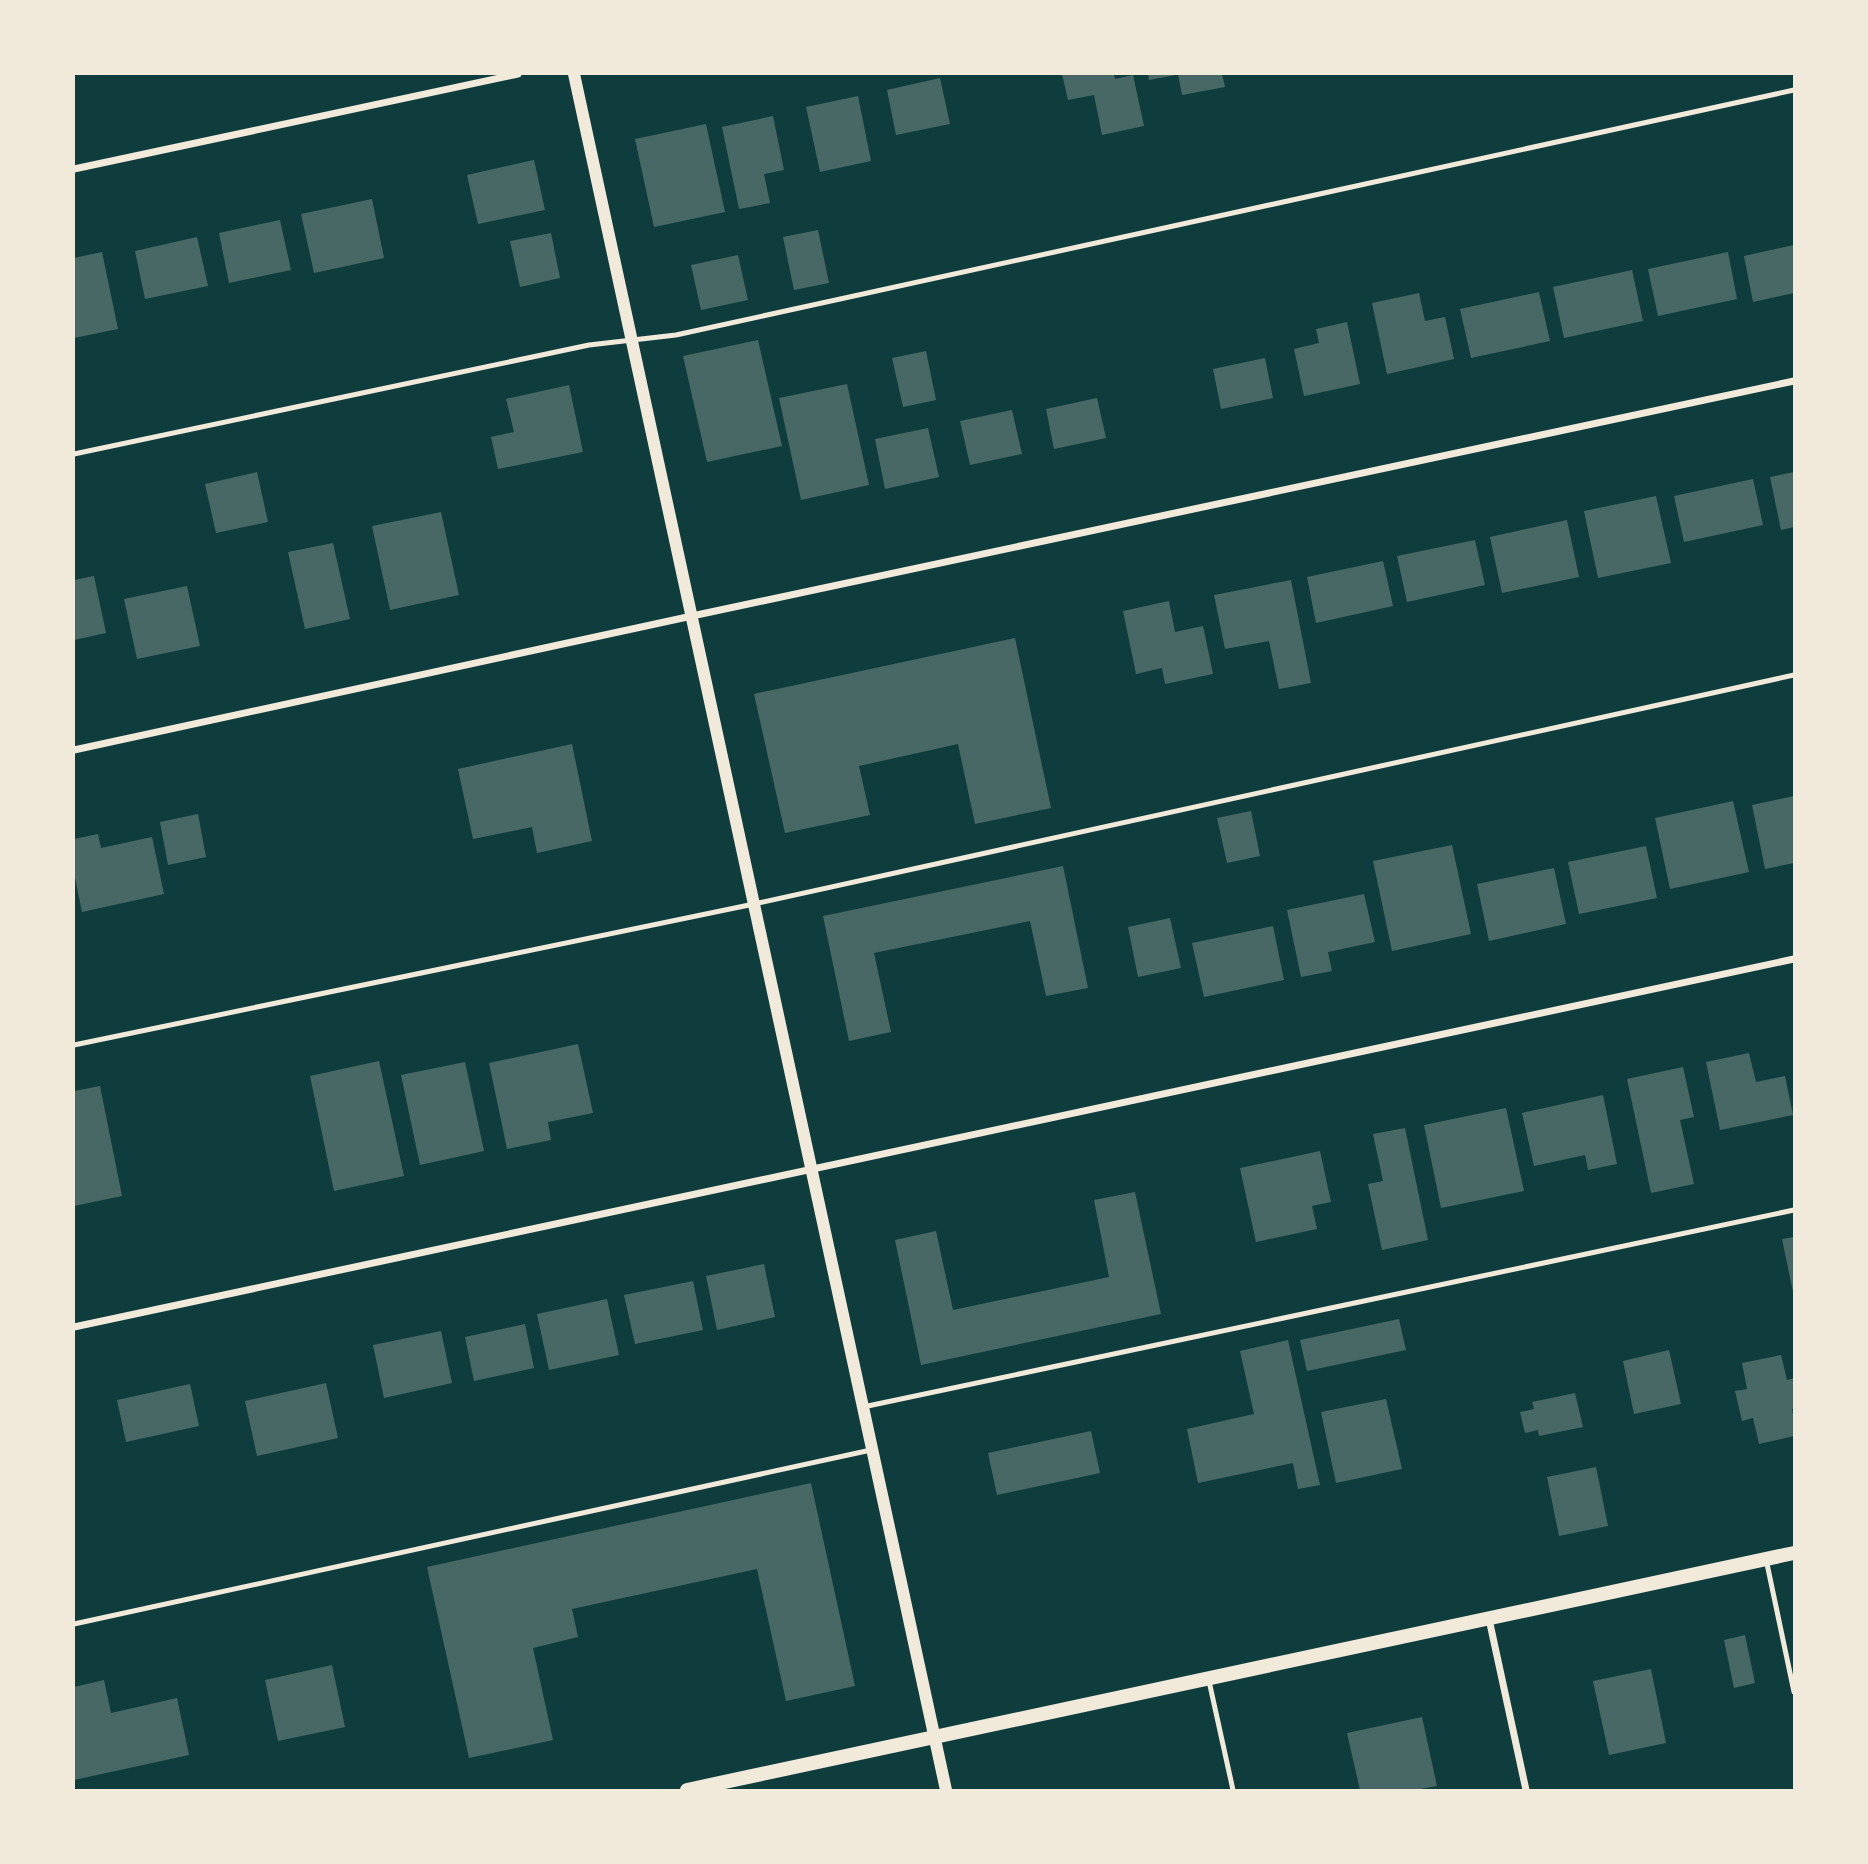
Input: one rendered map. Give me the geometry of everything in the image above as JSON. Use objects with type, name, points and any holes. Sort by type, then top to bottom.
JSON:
[{"type":"main road","points":[[687,1790],[1794,1553]]},
{"type":"street","points":[[74,169],[519,74]]},
{"type":"street","points":[[574,74],[946,1790]]},
{"type":"street","points":[[74,750],[692,615],[1794,381]]},
{"type":"street","points":[[74,1327],[1794,959]]},
{"type":"street","points":[[1489,1619],[1526,1790]]},
{"type":"lane","points":[[74,454],[589,345],[676,335],[1794,90]]},
{"type":"lane","points":[[74,1045],[754,904],[1794,675]]},
{"type":"lane","points":[[863,1407],[1794,1210]]},
{"type":"lane","points":[[74,1624],[871,1450]]},
{"type":"lane","points":[[1766,1559],[1794,1692]]},
{"type":"lane","points":[[1209,1678],[1233,1790]]},
{"type":"building","points":[[1062,74],[1114,74],[1115,79],[1133,75],[1144,126],[1102,135],[1094,95],[1068,100]]},
{"type":"building","points":[[1148,74],[1176,74],[1176,75],[1149,80]]},
{"type":"building","points":[[1178,74],[1222,74],[1225,87],[1182,95]]},
{"type":"building","points":[[940,78],[950,124],[896,135],[887,90]]},
{"type":"building","points":[[858,96],[871,161],[820,172],[806,107]]},
{"type":"building","points":[[773,116],[784,170],[764,174],[770,203],[739,209],[722,127]]},
{"type":"building","points":[[706,124],[725,212],[654,227],[635,139]]},
{"type":"building","points":[[534,160],[545,210],[478,224],[467,175]]},
{"type":"building","points":[[372,199],[384,258],[314,273],[301,214]]},
{"type":"building","points":[[280,220],[291,270],[229,283],[219,233]]},
{"type":"building","points":[[818,230],[829,283],[794,290],[783,237]]},
{"type":"building","points":[[551,233],[560,278],[520,287],[510,241]]},
{"type":"building","points":[[197,237],[208,286],[145,299],[135,251]]},
{"type":"building","points":[[1794,245],[1794,293],[1753,302],[1744,256]]},
{"type":"building","points":[[102,252],[118,329],[74,338],[74,258]]},
{"type":"building","points":[[1728,252],[1737,299],[1658,316],[1648,269]]},
{"type":"building","points":[[738,255],[748,300],[701,310],[691,265]]},
{"type":"building","points":[[1632,270],[1643,321],[1564,338],[1553,287]]},
{"type":"building","points":[[1539,292],[1550,341],[1471,358],[1460,309]]},
{"type":"building","points":[[1419,293],[1425,321],[1445,317],[1454,359],[1387,374],[1372,303]]},
{"type":"building","points":[[1347,322],[1360,384],[1304,396],[1294,349],[1319,343],[1316,329]]},
{"type":"building","points":[[758,340],[782,446],[707,462],[683,356]]},
{"type":"building","points":[[926,351],[936,400],[903,407],[892,358]]},
{"type":"building","points":[[1265,358],[1273,398],[1221,409],[1213,369]]},
{"type":"building","points":[[847,384],[869,485],[801,500],[779,398]]},
{"type":"building","points":[[569,385],[583,452],[498,469],[491,437],[514,432],[506,399]]},
{"type":"building","points":[[1097,398],[1106,438],[1054,449],[1046,409]]},
{"type":"building","points":[[1012,410],[1022,454],[970,465],[960,421]]},
{"type":"building","points":[[928,428],[939,477],[885,489],[875,439]]},
{"type":"building","points":[[257,472],[268,522],[216,533],[205,484]]},
{"type":"building","points":[[1794,472],[1794,527],[1781,530],[1770,477]]},
{"type":"building","points":[[1753,479],[1763,525],[1684,542],[1674,496]]},
{"type":"building","points":[[1656,496],[1671,563],[1598,578],[1584,511]]},
{"type":"building","points":[[441,512],[459,595],[390,610],[372,526]]},
{"type":"building","points":[[1567,520],[1579,577],[1502,593],[1490,537]]},
{"type":"building","points":[[1475,540],[1485,585],[1407,602],[1397,556]]},
{"type":"building","points":[[333,543],[350,619],[305,629],[288,552]]},
{"type":"building","points":[[1383,561],[1393,606],[1316,623],[1307,577]]},
{"type":"building","points":[[94,576],[106,633],[74,640],[74,580]]},
{"type":"building","points":[[1291,580],[1311,683],[1279,689],[1269,641],[1225,649],[1214,595]]},
{"type":"building","points":[[187,586],[200,646],[137,659],[124,599]]},
{"type":"building","points":[[1169,601],[1175,632],[1203,626],[1213,674],[1165,684],[1162,668],[1136,674],[1123,611]]},
{"type":"building","points":[[1015,638],[1051,808],[975,824],[958,744],[859,766],[870,815],[785,833],[754,694]]},
{"type":"building","points":[[572,744],[592,841],[537,853],[532,827],[473,839],[458,769]]},
{"type":"building","points":[[1794,796],[1794,863],[1765,869],[1752,805]]},
{"type":"building","points":[[1733,801],[1749,872],[1670,889],[1655,818]]},
{"type":"building","points":[[1251,811],[1260,856],[1227,863],[1217,818]]},
{"type":"building","points":[[198,814],[206,857],[168,865],[160,822]]},
{"type":"building","points":[[98,834],[101,848],[152,837],[164,894],[82,912],[74,873],[74,839]]},
{"type":"building","points":[[1452,845],[1471,934],[1392,951],[1373,861]]},
{"type":"building","points":[[1646,846],[1657,898],[1579,914],[1568,862]]},
{"type":"building","points":[[1063,866],[1088,988],[1046,996],[1030,921],[874,953],[891,1032],[849,1041],[823,916]]},
{"type":"building","points":[[1554,868],[1566,924],[1489,941],[1477,884]]},
{"type":"building","points":[[1364,894],[1375,942],[1328,952],[1332,971],[1301,977],[1287,910]]},
{"type":"building","points":[[1170,918],[1181,968],[1138,977],[1128,927]]},
{"type":"building","points":[[1273,926],[1284,980],[1204,997],[1192,943]]},
{"type":"building","points":[[578,1044],[593,1113],[548,1122],[551,1140],[507,1149],[489,1063]]},
{"type":"building","points":[[1749,1053],[1756,1082],[1785,1076],[1793,1115],[1720,1130],[1706,1062]]},
{"type":"building","points":[[379,1061],[404,1176],[334,1191],[310,1076]]},
{"type":"building","points":[[465,1062],[484,1151],[420,1165],[401,1075]]},
{"type":"building","points":[[1683,1067],[1694,1117],[1680,1120],[1694,1184],[1651,1193],[1627,1079]]},
{"type":"building","points":[[100,1086],[122,1196],[74,1206],[74,1091]]},
{"type":"building","points":[[1603,1095],[1617,1164],[1588,1170],[1585,1155],[1534,1166],[1522,1113]]},
{"type":"building","points":[[1506,1108],[1524,1191],[1441,1208],[1424,1125]]},
{"type":"building","points":[[1405,1128],[1428,1240],[1382,1250],[1368,1184],[1383,1181],[1373,1134]]},
{"type":"building","points":[[1320,1151],[1331,1202],[1312,1206],[1317,1229],[1256,1242],[1240,1168]]},
{"type":"building","points":[[1135,1192],[1161,1314],[921,1365],[895,1240],[936,1231],[953,1310],[1109,1277],[1094,1200]]},
{"type":"building","points":[[1794,1237],[1794,1292],[1793,1292],[1782,1239]]},
{"type":"building","points":[[764,1264],[775,1317],[717,1330],[706,1276]]},
{"type":"building","points":[[693,1281],[703,1330],[635,1344],[624,1295]]},
{"type":"building","points":[[607,1299],[619,1355],[549,1370],[537,1314]]},
{"type":"building","points":[[1399,1319],[1406,1350],[1307,1371],[1300,1340]]},
{"type":"building","points":[[525,1324],[534,1368],[474,1381],[465,1337]]},
{"type":"building","points":[[441,1331],[452,1383],[384,1398],[373,1345]]},
{"type":"building","points":[[1288,1340],[1320,1485],[1298,1489],[1293,1463],[1198,1483],[1187,1429],[1254,1414],[1240,1351]]},
{"type":"building","points":[[1669,1350],[1681,1404],[1634,1414],[1623,1361]]},
{"type":"building","points":[[1781,1355],[1787,1380],[1794,1378],[1794,1436],[1759,1444],[1753,1418],[1742,1421],[1735,1391],[1747,1389],[1742,1363]]},
{"type":"building","points":[[326,1383],[338,1438],[257,1456],[245,1401]]},
{"type":"building","points":[[190,1384],[199,1426],[126,1442],[117,1400]]},
{"type":"building","points":[[1575,1393],[1583,1427],[1539,1436],[1538,1430],[1525,1433],[1520,1412],[1534,1409],[1532,1402]]},
{"type":"building","points":[[1386,1399],[1402,1469],[1336,1483],[1321,1412]]},
{"type":"building","points":[[1091,1431],[1100,1473],[997,1495],[988,1453]]},
{"type":"building","points":[[1596,1467],[1608,1526],[1559,1536],[1547,1477]]},
{"type":"building","points":[[811,1483],[855,1686],[786,1701],[757,1569],[572,1609],[578,1637],[533,1648],[553,1740],[469,1758],[427,1567]]},
{"type":"building","points":[[1745,1635],[1755,1683],[1734,1688],[1724,1640]]},
{"type":"building","points":[[332,1665],[345,1727],[278,1741],[265,1680]]},
{"type":"building","points":[[1651,1669],[1666,1743],[1609,1755],[1593,1681]]},
{"type":"building","points":[[104,1680],[111,1713],[177,1698],[189,1755],[74,1780],[74,1687]]},
{"type":"building","points":[[1422,1717],[1437,1786],[1415,1790],[1360,1790],[1347,1733]]}]
